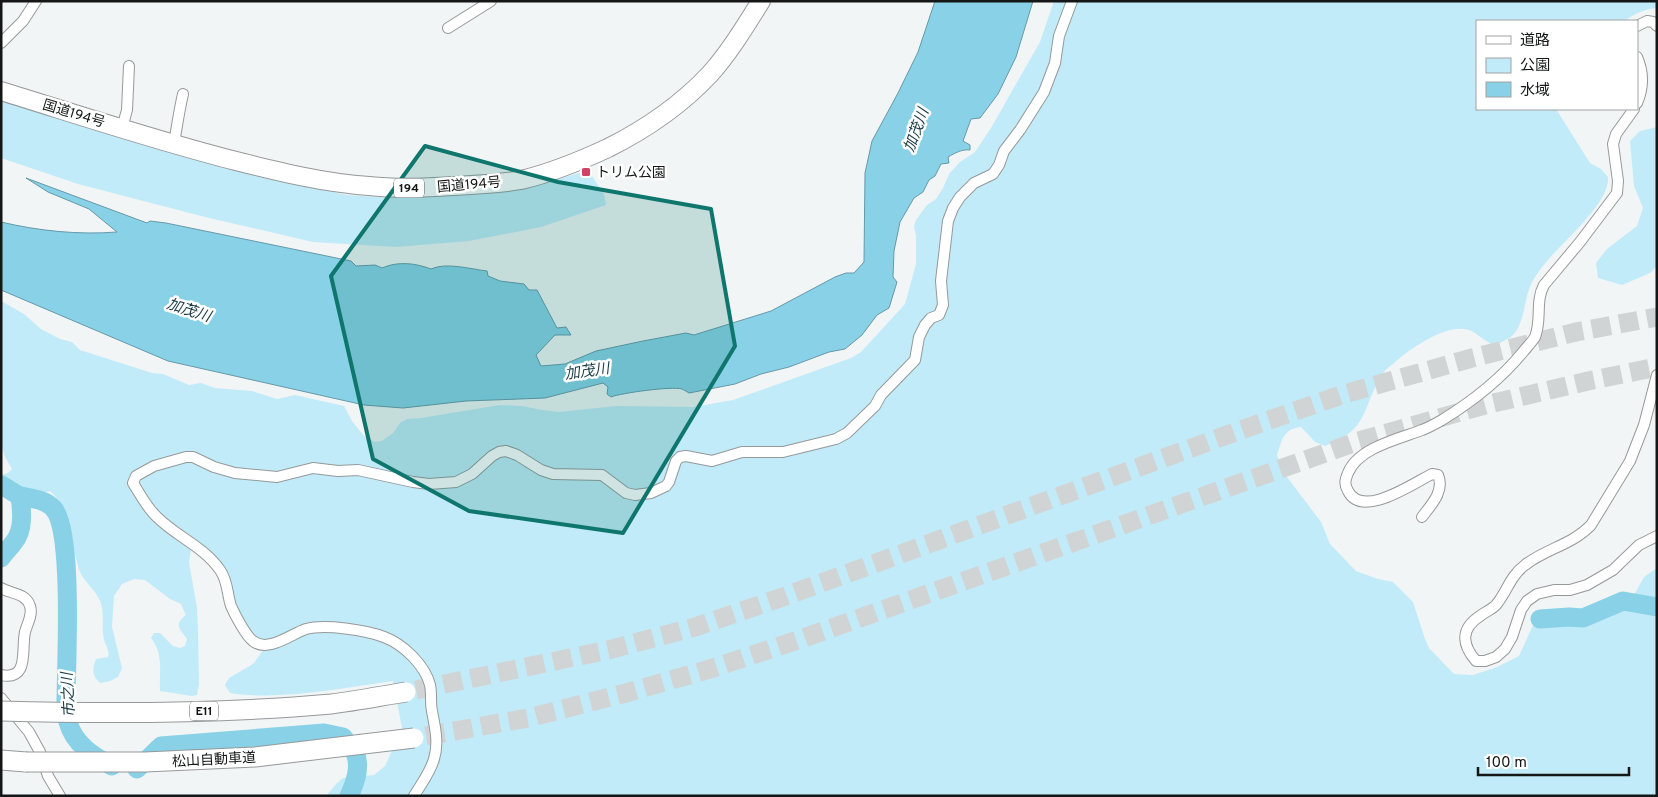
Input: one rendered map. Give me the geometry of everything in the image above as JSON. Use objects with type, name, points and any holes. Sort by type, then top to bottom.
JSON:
[{"type":"highway","name":"国道194号","points":[[1,91],[174,143],[306,178],[367,186],[415,188],[467,186],[520,180],[587,158],[637,134],[676,106],[711,73],[761,1]]},
{"type":"highway","name":"E11","points":[[1,711],[100,714],[222,711],[333,703],[411,691]]},
{"type":"highway","name":"松山自動車道","points":[[1,760],[26,762],[145,762],[255,757],[420,737]]},
{"type":"street","points":[[1,43],[23,21],[36,1]]},
{"type":"street","points":[[448,28],[491,1]]},
{"type":"street","points":[[414,796],[434,760],[437,732],[431,703],[430,683],[425,673],[410,654],[386,637],[343,628],[308,628],[273,644],[263,646],[254,642],[247,634],[231,606],[227,585],[221,572],[210,558],[195,545],[156,517],[133,482],[136,476],[154,466],[186,456],[235,473],[277,477],[313,468],[338,471],[358,470],[413,482],[444,483],[456,482],[472,474],[492,456],[506,451],[517,454],[541,470],[553,474],[602,475],[619,489],[636,495],[651,493],[666,486],[676,461],[680,456],[712,461],[742,452],[783,452],[836,439],[847,433],[874,406],[885,391],[915,360],[919,337],[922,331],[931,318],[939,315],[943,305],[942,264],[948,221],[953,208],[960,197],[974,183],[993,174],[999,166],[1004,151],[1044,92],[1055,63],[1059,36],[1072,1]]},
{"type":"street","points":[[1638,26],[1647,21],[1653,22],[1657,26]]},
{"type":"street","points":[[1638,59],[1642,69],[1642,84],[1638,99]]},
{"type":"street","points":[[122,128],[127,110],[129,66]]},
{"type":"street","points":[[174,143],[183,94]]},
{"type":"street","points":[[1422,517],[1436,498],[1440,479],[1438,475],[1432,474],[1376,501],[1359,502],[1351,498],[1346,488],[1345,481],[1351,466],[1359,458],[1376,448],[1394,439],[1424,429],[1472,401],[1507,371],[1534,339],[1538,328],[1540,292],[1616,194],[1618,181],[1613,144],[1616,134],[1633,110]]},
{"type":"street","points":[[1657,375],[1644,425],[1630,461],[1591,525],[1582,534],[1542,554],[1519,569],[1510,579],[1496,605],[1478,617],[1466,630],[1464,637],[1466,646],[1472,656],[1476,661],[1485,661],[1496,657],[1505,649],[1527,601],[1537,594],[1554,590],[1570,590],[1587,585],[1613,570],[1639,544],[1657,536]]},
{"type":"street","points":[[1,588],[24,597],[30,605],[31,613],[24,634],[22,664],[16,675],[1,675]]},
{"type":"street","points":[[1,698],[29,732],[40,752],[48,776],[60,796]]},
{"type":"highlighted area","points":[[425,146],[558,182],[711,209],[735,346],[623,533],[469,511],[373,459],[331,276]]},
{"type":"green space","points":[[1054,1],[1657,1],[1657,8],[1640,12],[1626,20],[1476,20],[1476,110],[1557,110],[1590,163],[1601,169],[1608,177],[1607,187],[1602,198],[1594,210],[1536,275],[1531,284],[1518,328],[1512,336],[1495,346],[1469,330],[1460,329],[1450,330],[1429,339],[1409,351],[1383,373],[1362,417],[1350,433],[1325,446],[1315,442],[1301,427],[1295,428],[1284,436],[1277,455],[1284,473],[1321,522],[1330,544],[1356,571],[1393,582],[1413,602],[1429,648],[1454,674],[1473,675],[1497,667],[1519,656],[1533,625],[1551,618],[1581,626],[1596,619],[1622,605],[1634,595],[1644,577],[1657,568],[1657,796],[326,796],[343,778],[374,775],[385,766],[402,728],[393,681],[290,695],[230,693],[225,685],[229,678],[253,664],[264,649],[249,633],[234,606],[223,571],[191,549],[189,562],[197,608],[198,632],[199,684],[197,695],[192,696],[160,691],[158,650],[151,638],[154,633],[160,633],[173,646],[180,648],[185,646],[187,639],[180,630],[179,624],[186,615],[181,604],[170,599],[145,580],[134,579],[122,584],[114,596],[112,627],[122,668],[118,677],[110,681],[100,683],[95,678],[93,669],[96,659],[108,657],[103,634],[103,615],[98,597],[79,570],[66,513],[57,498],[50,491],[38,495],[22,492],[1,481],[1,475],[8,473],[12,469],[5,457],[1,443],[1,301],[24,314],[41,329],[60,339],[72,342],[80,350],[152,373],[163,374],[189,385],[201,383],[215,388],[252,391],[277,399],[295,395],[344,406],[352,421],[364,436],[375,442],[382,441],[393,433],[401,422],[407,419],[500,405],[522,406],[559,412],[616,406],[693,407],[733,400],[851,358],[861,352],[905,304],[916,264],[914,226],[916,220],[927,205],[936,199],[949,174],[960,162],[975,152],[991,128],[1040,42]]},
{"type":"green space","points":[[1,100],[206,161],[347,195],[394,198],[468,195],[524,189],[579,173],[592,176],[604,194],[606,205],[541,227],[469,241],[396,247],[313,242],[205,217],[78,184],[1,158]]},
{"type":"green space","points":[[1657,127],[1657,266],[1650,273],[1622,285],[1598,278],[1596,263],[1607,249],[1637,226],[1643,208],[1634,186],[1630,141],[1640,131]]},
{"type":"water","name":"加茂川","points":[[935,1],[1033,1],[1016,57],[998,94],[980,118],[971,119],[963,141],[970,145],[970,150],[956,153],[948,157],[949,163],[941,164],[923,192],[914,198],[900,222],[894,251],[893,277],[897,282],[889,308],[877,315],[862,335],[845,349],[829,352],[735,384],[689,393],[682,389],[668,388],[611,397],[607,394],[608,387],[603,383],[545,398],[466,401],[403,408],[364,405],[168,361],[1,290],[1,222],[59,232],[117,232],[89,209],[48,192],[26,178],[147,223],[150,221],[166,223],[351,261],[356,266],[375,265],[382,268],[394,264],[407,264],[431,269],[444,266],[458,267],[487,271],[488,276],[500,281],[524,284],[529,290],[537,290],[557,328],[566,327],[571,335],[555,335],[536,355],[541,366],[565,364],[596,351],[643,341],[686,333],[694,335],[771,311],[835,277],[846,273],[854,273],[864,262],[865,173],[872,141],[918,52]]},
{"type":"waterway","name":"市之川","points":[[1,485],[18,495],[50,505],[60,521],[66,569],[67,720],[75,737],[85,749],[112,766]]},
{"type":"waterway","points":[[1,558],[14,542],[21,526],[20,496]]},
{"type":"waterway","points":[[1540,619],[1583,618],[1623,601],[1657,607]]},
{"type":"waterway","name":"市之川","points":[[137,769],[161,746],[324,733],[343,737],[357,758],[355,781],[349,796]]},
{"type":"tunnel","points":[[416,690],[608,650],[695,627],[1344,394],[1472,358],[1576,332],[1657,317]]},
{"type":"tunnel","points":[[426,736],[528,718],[710,669],[798,640],[1359,441],[1485,405],[1657,367]]},
{"type":"place","name":"トリム公園","points":[[586,172]]}]
